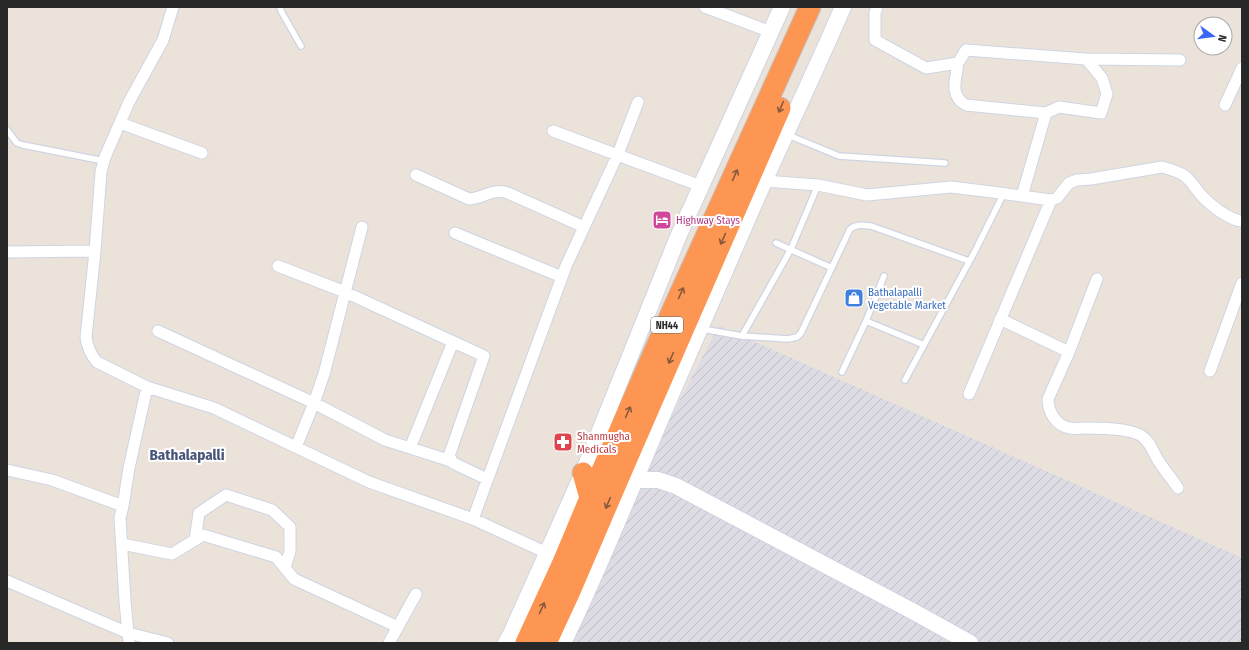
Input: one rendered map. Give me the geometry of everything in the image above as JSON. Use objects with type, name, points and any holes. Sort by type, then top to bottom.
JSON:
[{"type":"highway","name":"NH44","points":[[526,643],[810,7]]},
{"type":"highway","name":"NH44","points":[[546,643],[570,591],[626,480],[824,7]]},
{"type":"highway","points":[[583,473],[590,498]]},
{"type":"street","points":[[173,7],[163,40],[129,102],[104,161],[101,172],[86,337],[87,344],[92,355],[97,362],[147,387],[214,408],[369,482],[472,519],[547,553]]},
{"type":"street","points":[[705,7],[771,32]]},
{"type":"street","points":[[506,643],[583,473],[678,237],[782,7]]},
{"type":"street","points":[[563,643],[585,598],[626,480],[647,448],[764,181],[826,48],[843,7]]},
{"type":"street","points":[[877,7],[875,13],[874,40],[926,68],[958,63]]},
{"type":"street","points":[[1086,59],[1102,78],[1107,94],[1101,113],[1059,108],[1046,113],[966,105],[960,102],[954,92],[958,63],[966,50],[1086,59],[1180,60]]},
{"type":"street","points":[[1225,105],[1242,68]]},
{"type":"street","points":[[472,519],[562,277],[618,154],[638,102]]},
{"type":"street","points":[[1022,196],[1046,113]]},
{"type":"street","points":[[120,123],[202,153]]},
{"type":"street","points":[[553,131],[701,186]]},
{"type":"street","points":[[764,181],[818,185],[867,195],[951,187],[1051,200],[1057,198],[1069,182],[1162,168],[1173,170],[1186,177],[1201,196],[1235,220],[1242,221]]},
{"type":"street","points":[[416,175],[469,199],[495,191],[508,193],[584,227]]},
{"type":"street","points":[[969,394],[1051,200]]},
{"type":"street","points":[[296,447],[324,374],[362,227]]},
{"type":"street","points":[[455,233],[562,277]]},
{"type":"street","points":[[7,252],[95,251]]},
{"type":"street","points":[[278,266],[345,292],[484,356],[449,456],[451,461]]},
{"type":"street","points":[[1097,280],[1069,352],[1048,399],[1050,413],[1056,421],[1070,428],[1103,428],[1132,432],[1142,436],[1147,440],[1159,462],[1178,488]]},
{"type":"street","points":[[1210,371],[1242,283]]},
{"type":"street","points":[[1000,319],[1069,352]]},
{"type":"street","points":[[158,331],[314,403],[385,440],[451,461],[487,479]]},
{"type":"street","points":[[410,448],[453,342]]},
{"type":"street","points":[[129,638],[120,518],[129,468],[147,387]]},
{"type":"street","points":[[7,470],[52,480],[123,506]]},
{"type":"street","points":[[626,480],[658,480],[676,486],[970,643]]},
{"type":"street","points":[[195,540],[199,512],[226,495],[272,510],[290,527],[290,551],[285,568]]},
{"type":"street","points":[[122,544],[172,554],[203,535],[276,557],[294,579],[398,627]]},
{"type":"street","points":[[7,581],[129,638],[168,643]]},
{"type":"street","points":[[389,643],[416,594]]},
{"type":"lane","points":[[280,7],[300,46]]},
{"type":"lane","points":[[7,130],[17,143],[23,145],[104,161]]},
{"type":"lane","points":[[786,134],[838,156],[945,163]]},
{"type":"lane","points":[[742,336],[791,249],[818,185]]},
{"type":"lane","points":[[905,380],[1004,193]]},
{"type":"lane","points":[[700,329],[742,336],[788,339],[797,337],[801,333],[850,229],[853,227],[864,225],[871,226],[969,261]]},
{"type":"lane","points":[[776,243],[832,268]]},
{"type":"lane","points":[[842,372],[866,321],[884,276]]},
{"type":"lane","points":[[866,321],[924,345]]},
{"type":"shaded area","points":[[719,326],[1242,558],[1242,643],[552,643]]},
{"type":"place","name":"Highway Stays","points":[[662,220]]},
{"type":"place","name":"Bathalapalli Vegetable Market","points":[[854,298]]},
{"type":"place","name":"Shanmugha Medicals","points":[[563,442]]},
{"type":"district","name":"Bathalapalli","points":[[187,455]]}]
